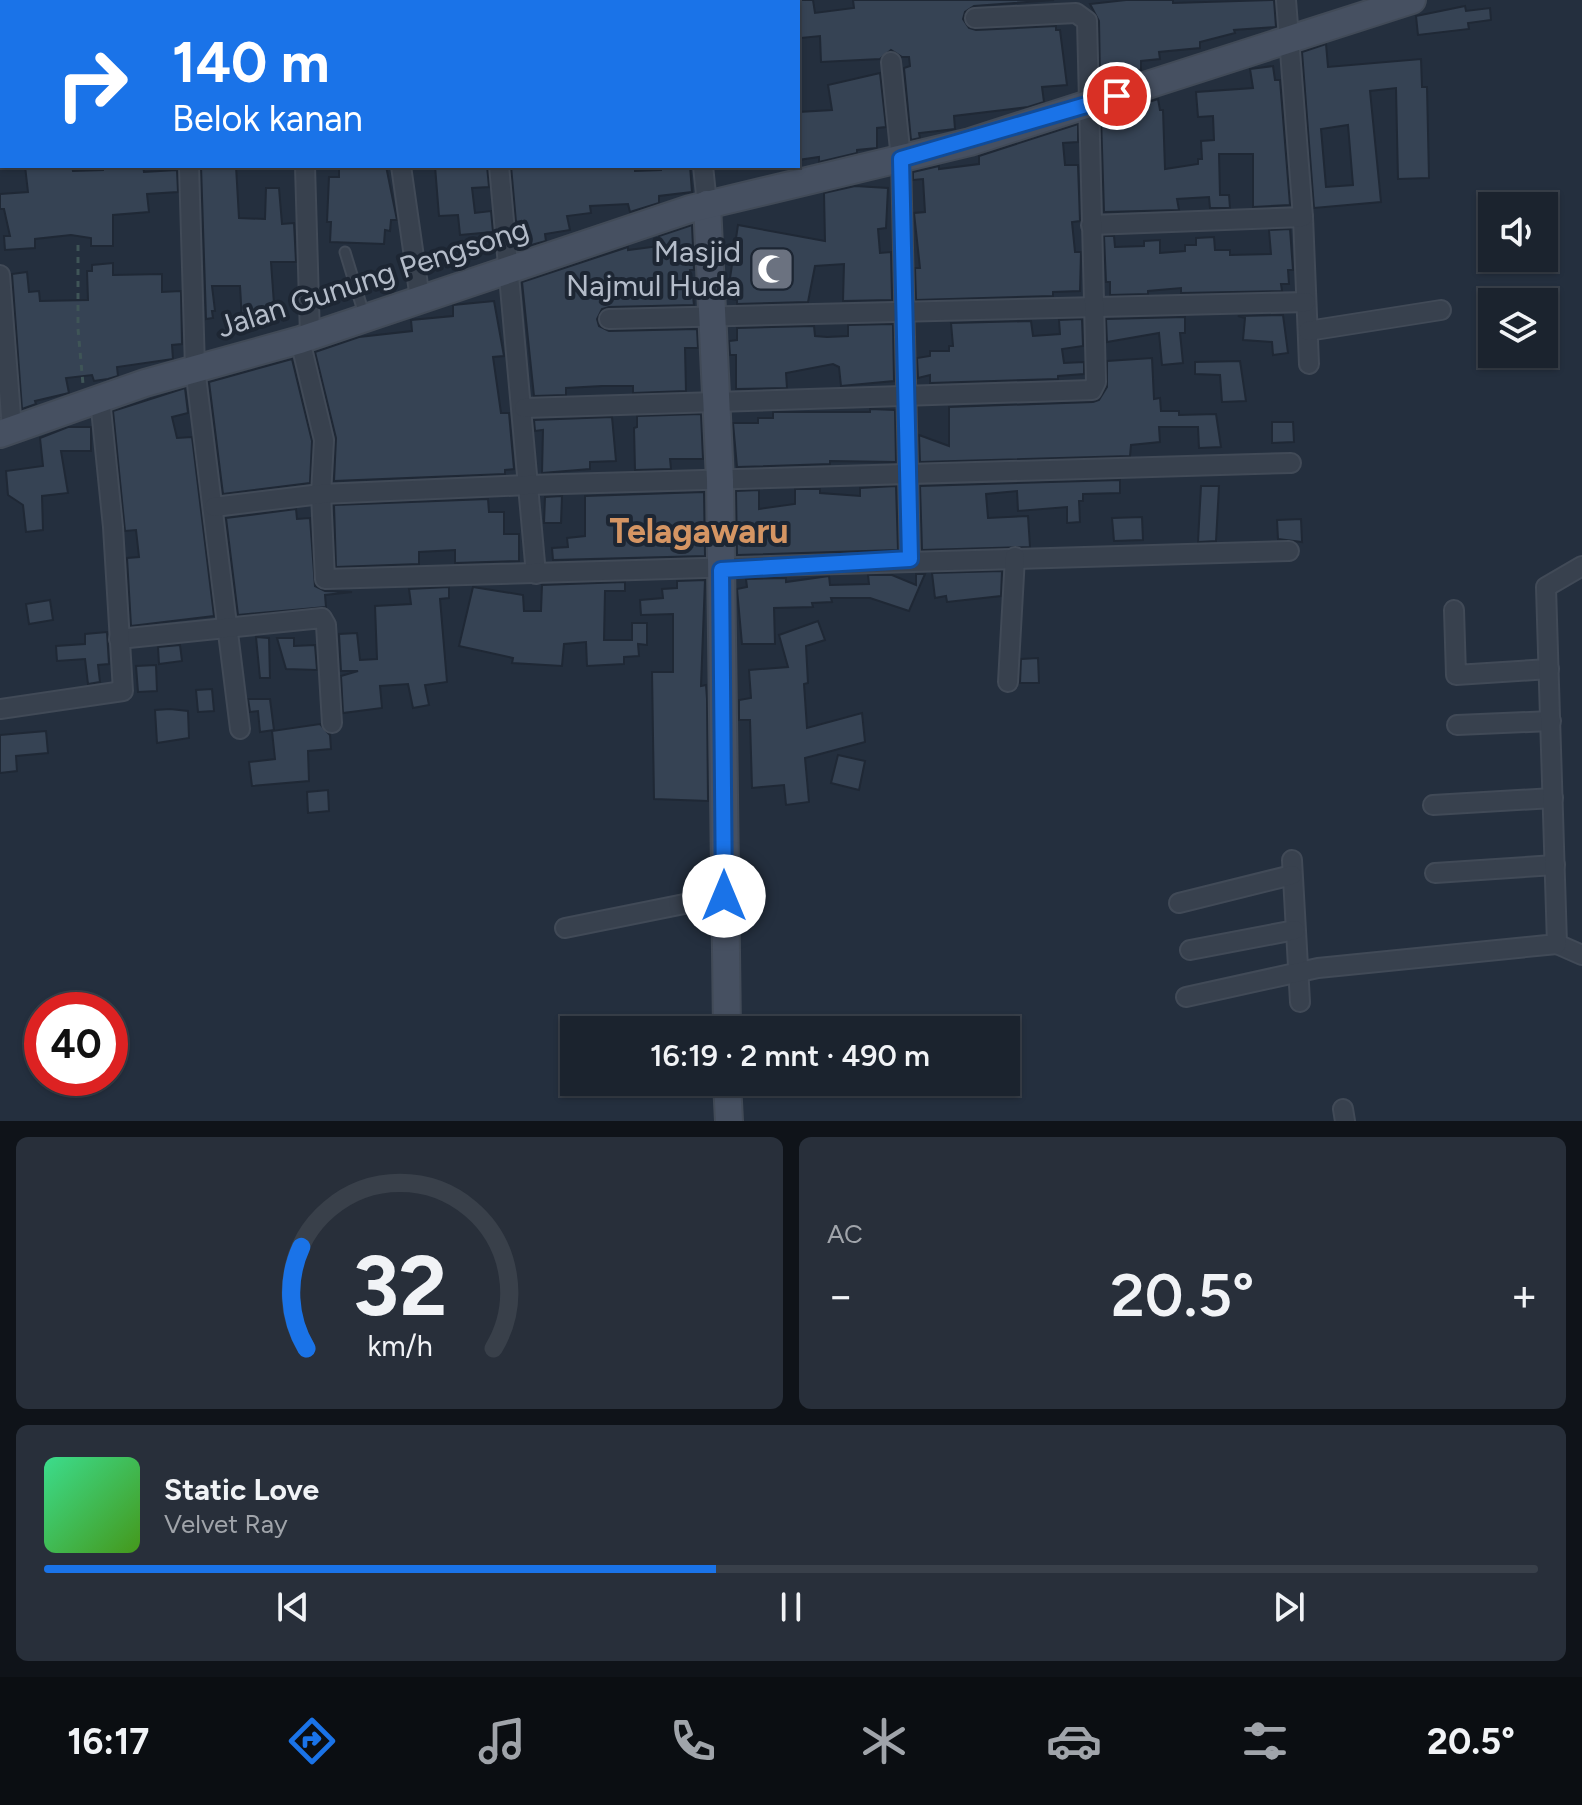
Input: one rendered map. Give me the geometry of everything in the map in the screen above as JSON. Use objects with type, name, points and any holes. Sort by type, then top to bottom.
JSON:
[{"type":"street","points":[[1286,0],[1303,217],[1309,364]]},
{"type":"street","name":"Jalan Gunung Pengsong","points":[[6,431],[195,368],[305,338],[707,204],[901,159],[1090,106],[1412,0]]},
{"type":"street","points":[[524,408],[1089,391],[1096,382],[1087,21],[1083,15],[975,18]]},
{"type":"street","points":[[891,62],[901,159],[909,395],[910,559]]},
{"type":"street","points":[[189,168],[195,368],[240,729]]},
{"type":"street","points":[[305,168],[305,338],[324,440],[321,494],[325,579],[721,570],[910,559],[1289,551]]},
{"type":"street","points":[[401,168],[420,299]]},
{"type":"street","points":[[499,168],[524,408],[536,574]]},
{"type":"street","points":[[703,168],[720,480],[727,1016]]},
{"type":"street","points":[[1091,225],[1303,217]]},
{"type":"street","points":[[0,277],[6,431]]},
{"type":"street","points":[[609,319],[1306,302]]},
{"type":"street","points":[[1308,331],[1441,310]]},
{"type":"street","points":[[0,709],[122,693],[113,527],[92,401]]},
{"type":"street","points":[[214,507],[321,494],[528,485],[1291,463]]},
{"type":"street","points":[[1008,682],[1015,557]]},
{"type":"street","points":[[1557,944],[1546,587],[1582,566]]},
{"type":"street","points":[[1454,610],[1456,675],[1549,669]]},
{"type":"street","points":[[119,639],[325,620],[332,723]]},
{"type":"street","points":[[1457,725],[1551,721]]},
{"type":"street","points":[[1433,805],[1553,798]]},
{"type":"street","points":[[1435,873],[1555,865]]},
{"type":"street","points":[[1179,903],[1292,868],[1300,1002]]},
{"type":"street","points":[[565,928],[724,896]]},
{"type":"street","points":[[1190,950],[1295,930]]},
{"type":"street","points":[[1186,997],[1298,973],[1557,944],[1582,955]]},
{"type":"lane","points":[[345,252],[365,318]]},
{"type":"path","points":[[78,245],[78,329],[92,401]]},
{"type":"building","points":[[800,0],[813,0],[815,13],[854,8],[853,0],[1054,0],[974,6],[965,12],[963,19],[969,28],[976,30],[1056,26],[1056,30],[1060,30],[1067,85],[1042,87],[1044,102],[1028,107],[954,116],[955,129],[919,133],[920,138],[911,140],[904,68],[910,66],[909,57],[902,57],[891,50],[880,59],[821,62],[820,36],[801,38]]},
{"type":"building","points":[[1173,0],[1173,3],[1274,0],[1276,27],[1234,30],[1235,33],[1200,42],[1200,48],[1159,52],[1160,59],[1141,61],[1141,70],[1100,77],[1099,21],[1090,4]]},
{"type":"building","points":[[1465,6],[1466,11],[1490,8],[1491,20],[1468,23],[1469,29],[1418,35],[1416,16]]},
{"type":"building","points":[[1326,44],[1328,67],[1421,59],[1422,87],[1427,87],[1429,178],[1398,179],[1396,88],[1370,91],[1381,202],[1314,208],[1302,52]],"holes":[[[1348,125],[1353,185],[1326,187],[1321,129]]]},
{"type":"building","points":[[1273,66],[1275,80],[1280,80],[1290,205],[1253,207],[1253,154],[1219,154],[1220,195],[1229,195],[1230,208],[1210,208],[1209,197],[1177,199],[1179,210],[1104,212],[1101,117],[1158,99],[1160,110],[1163,110],[1165,169],[1198,164],[1198,159],[1202,159],[1201,141],[1214,140],[1213,116],[1198,117],[1196,92],[1253,88],[1250,69]]},
{"type":"building","points":[[880,73],[886,127],[877,128],[877,148],[857,150],[857,153],[819,162],[819,157],[800,160],[800,112],[832,110],[828,85]]},
{"type":"building","points":[[1078,124],[1078,142],[1063,143],[1065,165],[1078,165],[1080,221],[1072,222],[1075,252],[1081,252],[1080,291],[1053,292],[1053,296],[916,300],[915,268],[920,268],[914,213],[925,212],[923,179],[913,180],[913,172],[939,166],[939,169],[979,164],[979,156]]},
{"type":"building","points":[[25,168],[72,168],[73,171],[143,168],[144,172],[177,170],[178,192],[147,194],[149,212],[113,215],[113,246],[91,246],[91,238],[71,235],[35,239],[35,248],[5,250],[4,236],[10,236],[4,209],[0,209],[0,194],[28,192]]},
{"type":"building","points":[[201,168],[236,168],[239,218],[265,219],[266,188],[279,188],[282,224],[294,223],[296,262],[271,262],[275,318],[242,320],[240,286],[212,286],[215,311],[212,311],[213,318],[206,319]]},
{"type":"building","points":[[339,168],[386,168],[397,220],[391,220],[390,231],[385,230],[384,244],[330,242],[331,222],[327,222],[329,177],[339,177]]},
{"type":"building","points":[[435,168],[487,168],[489,187],[472,188],[475,213],[491,211],[493,232],[460,235],[458,215],[439,216]]},
{"type":"building","points":[[511,168],[635,168],[635,171],[690,168],[692,192],[659,196],[659,203],[630,212],[628,204],[590,206],[591,213],[567,216],[570,230],[545,234],[546,241],[524,247],[521,221],[516,222]]},
{"type":"building","points":[[855,186],[888,188],[886,228],[878,229],[880,253],[891,252],[892,300],[843,301],[844,264],[815,266],[808,302],[737,304],[737,300],[727,298],[738,225],[825,241],[824,193]]},
{"type":"building","points":[[692,225],[694,270],[690,270],[694,305],[609,307],[602,309],[597,319],[599,326],[609,331],[697,329],[698,348],[685,348],[686,391],[633,393],[633,386],[602,386],[566,388],[566,395],[534,396],[522,282],[628,247],[628,250],[660,246],[659,236]]},
{"type":"building","points":[[1290,229],[1293,270],[1288,270],[1289,284],[1281,284],[1282,291],[1181,293],[1181,288],[1148,291],[1148,294],[1110,295],[1110,282],[1106,282],[1104,236],[1114,236],[1115,247],[1144,246],[1144,241],[1160,240],[1160,253],[1185,251],[1185,245],[1196,245],[1196,238],[1214,237],[1215,250],[1230,250],[1230,255],[1271,254],[1269,230]]},
{"type":"building","points":[[113,263],[113,275],[162,274],[162,292],[181,291],[182,344],[172,345],[173,359],[117,367],[118,376],[108,379],[94,381],[92,375],[66,378],[69,393],[35,401],[36,404],[22,409],[12,274],[27,272],[29,292],[39,291],[40,301],[88,300],[87,271],[92,271],[92,265]]},
{"type":"building","points":[[494,301],[504,356],[493,357],[501,413],[509,413],[514,469],[505,470],[505,474],[334,481],[336,438],[315,352],[359,337],[412,331],[411,320],[453,316],[453,305]]},
{"type":"building","points":[[1283,315],[1288,353],[1273,355],[1272,342],[1243,340],[1245,318],[1238,316]]},
{"type":"building","points":[[1185,317],[1185,333],[1180,333],[1183,363],[1162,365],[1159,333],[1107,342],[1106,319]]},
{"type":"building","points":[[1082,319],[1083,346],[1062,349],[1064,363],[1084,362],[1084,374],[1058,376],[1058,379],[930,383],[930,375],[918,378],[917,358],[930,356],[930,351],[949,351],[949,346],[953,346],[951,323],[1031,321],[1033,336],[1060,334],[1059,320]]},
{"type":"building","points":[[893,324],[894,381],[841,386],[839,367],[833,364],[786,373],[787,388],[736,389],[736,355],[730,355],[729,341],[737,340],[737,328],[814,326],[815,336],[827,337],[848,336],[848,325]]},
{"type":"building","points":[[1152,358],[1154,399],[1160,398],[1161,411],[1179,411],[1179,415],[1216,414],[1221,447],[1199,448],[1198,427],[1159,427],[1160,442],[1131,445],[1130,456],[920,462],[919,435],[949,446],[949,407],[1093,402],[1099,400],[1107,387],[1107,361]]},
{"type":"building","points":[[292,359],[312,441],[310,483],[223,494],[209,382]]},
{"type":"building","points":[[1240,361],[1246,401],[1222,402],[1220,375],[1195,374],[1195,362]]},
{"type":"building","points":[[185,388],[188,413],[172,417],[177,438],[192,437],[214,616],[131,626],[127,558],[139,557],[136,530],[125,531],[113,411]]},
{"type":"building","points":[[870,409],[895,410],[896,462],[830,461],[830,464],[737,467],[733,423],[758,423],[758,418],[773,418],[773,412],[870,412]]},
{"type":"building","points":[[701,414],[703,459],[670,459],[671,469],[635,470],[634,428],[637,427],[637,416]]},
{"type":"building","points":[[612,417],[616,461],[590,462],[590,469],[542,473],[543,430],[535,431],[534,420]]},
{"type":"building","points":[[1272,422],[1293,422],[1294,442],[1272,443]]},
{"type":"building","points":[[68,427],[91,427],[91,451],[61,451],[68,493],[42,496],[43,530],[26,532],[23,505],[8,495],[6,471],[43,466],[40,438]]},
{"type":"building","points":[[1120,480],[1120,493],[1083,494],[1083,501],[1079,501],[1080,522],[1067,523],[1067,507],[1018,511],[1017,491],[986,494],[988,518],[1028,516],[1030,547],[922,550],[920,486]]},
{"type":"building","points":[[896,486],[898,550],[737,555],[736,491],[759,490],[759,509],[795,504],[795,489],[820,489],[820,493],[860,496],[860,488]]},
{"type":"building","points":[[1201,486],[1219,486],[1216,541],[1198,542]]},
{"type":"building","points":[[704,492],[705,556],[553,560],[552,548],[568,547],[567,538],[585,536],[585,496]]},
{"type":"building","points":[[562,496],[561,523],[544,523],[545,497]]},
{"type":"building","points":[[488,499],[489,512],[504,512],[504,534],[519,534],[519,561],[455,563],[455,550],[419,552],[419,564],[336,567],[334,505]]},
{"type":"building","points":[[296,509],[297,519],[310,518],[315,586],[325,591],[352,592],[325,595],[326,607],[238,615],[226,518]]},
{"type":"building","points":[[1142,517],[1143,540],[1114,541],[1112,518]]},
{"type":"building","points":[[1301,519],[1302,542],[1278,539],[1277,520]]},
{"type":"building","points":[[1002,571],[1001,596],[947,602],[946,596],[935,598],[932,573]]},
{"type":"building","points":[[916,574],[925,574],[909,611],[870,598],[831,598],[832,602],[812,603],[813,607],[774,608],[775,644],[742,644],[737,589],[747,587],[746,579],[786,578],[786,582],[829,576],[830,585],[869,584],[868,575],[892,575],[916,585]]},
{"type":"building","points":[[705,580],[701,686],[706,685],[707,699],[708,801],[654,799],[652,672],[673,672],[673,614],[641,615],[640,600],[663,598],[662,589],[677,588],[677,581]]},
{"type":"building","points":[[625,582],[625,591],[605,591],[604,640],[632,640],[632,623],[647,623],[647,645],[638,644],[639,656],[624,657],[624,664],[587,666],[586,642],[564,644],[562,666],[512,663],[513,658],[459,646],[473,587],[523,595],[524,611],[541,611],[542,585]]},
{"type":"building","points":[[449,587],[449,598],[440,599],[447,682],[425,685],[429,705],[413,708],[408,684],[380,686],[382,708],[343,713],[341,676],[358,671],[341,671],[339,634],[357,633],[360,660],[377,659],[375,606],[411,604],[409,589]]},
{"type":"building","points":[[50,600],[53,620],[29,624],[26,604]]},
{"type":"building","points":[[818,621],[825,640],[806,646],[808,683],[804,684],[807,728],[862,713],[865,742],[805,758],[809,802],[786,805],[784,785],[752,788],[750,720],[739,720],[739,700],[751,698],[749,670],[788,667],[779,635]]},
{"type":"building","points":[[107,632],[109,664],[98,665],[100,682],[88,684],[85,659],[57,661],[56,646],[85,644],[85,634]]},
{"type":"building","points":[[256,637],[269,638],[270,678],[260,678]]},
{"type":"building","points":[[277,638],[294,638],[294,646],[315,645],[317,670],[286,669]]},
{"type":"building","points":[[180,645],[182,661],[159,664],[158,647]]},
{"type":"building","points":[[1038,658],[1039,683],[1020,683],[1021,659]]},
{"type":"building","points":[[156,665],[157,691],[138,692],[136,666]]},
{"type":"building","points":[[212,689],[214,711],[198,712],[196,690]]},
{"type":"building","points":[[248,699],[270,699],[274,730],[260,732],[258,711],[250,712]]},
{"type":"building","points":[[155,710],[188,711],[189,738],[157,743]]},
{"type":"building","points":[[320,724],[330,735],[331,749],[308,751],[309,781],[252,786],[249,762],[275,759],[272,731]]},
{"type":"building","points":[[46,731],[48,753],[16,756],[17,771],[0,773],[0,735]]},
{"type":"building","points":[[838,755],[865,761],[859,790],[831,783]]},
{"type":"building","points":[[328,790],[329,811],[308,813],[307,792]]},
{"type":"place","name":"Masjid Najmul Huda","points":[[772,269]]},
{"type":"district","name":"Telagawaru","points":[[699,531]]},
{"type":"route","points":[[724,896],[721,570],[910,559],[901,159],[970,142],[1117,96]]}]
